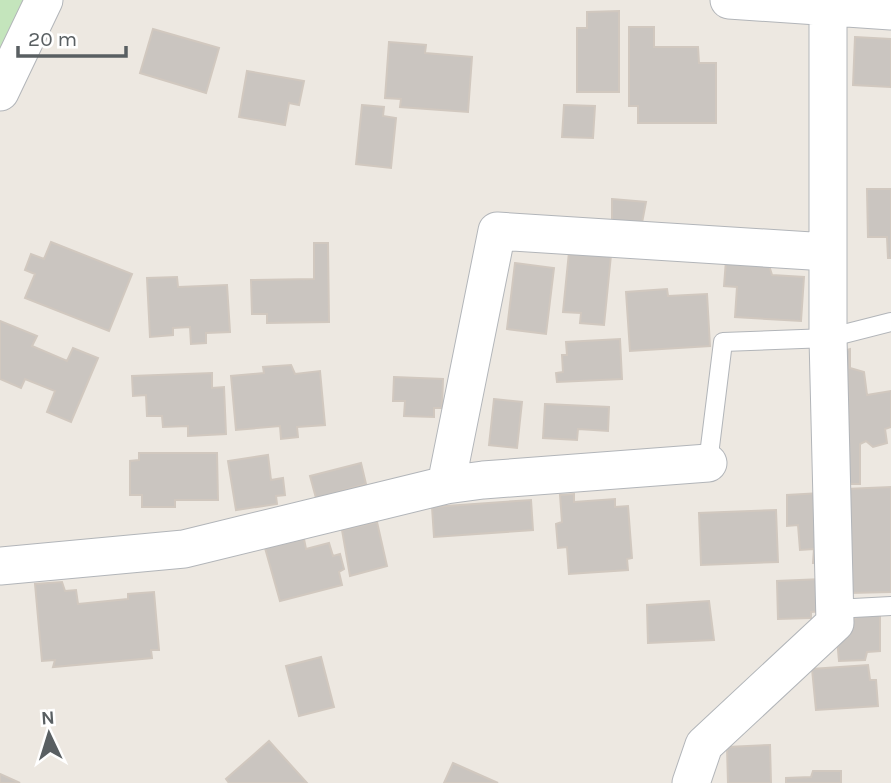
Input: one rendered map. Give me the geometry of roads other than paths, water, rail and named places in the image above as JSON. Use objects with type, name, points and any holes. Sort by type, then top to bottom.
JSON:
[{"type":"street","points":[[0,92],[44,0]]},
{"type":"street","points":[[729,0],[891,11]]},
{"type":"street","points":[[691,783],[704,745],[835,623],[827,252],[828,7]]},
{"type":"street","points":[[446,485],[497,231],[827,252]]},
{"type":"street","points":[[0,566],[184,549],[446,485],[708,463]]},
{"type":"lane","points":[[708,463],[723,342],[828,338],[891,322]]},
{"type":"lane","points":[[835,610],[891,606]]}]
